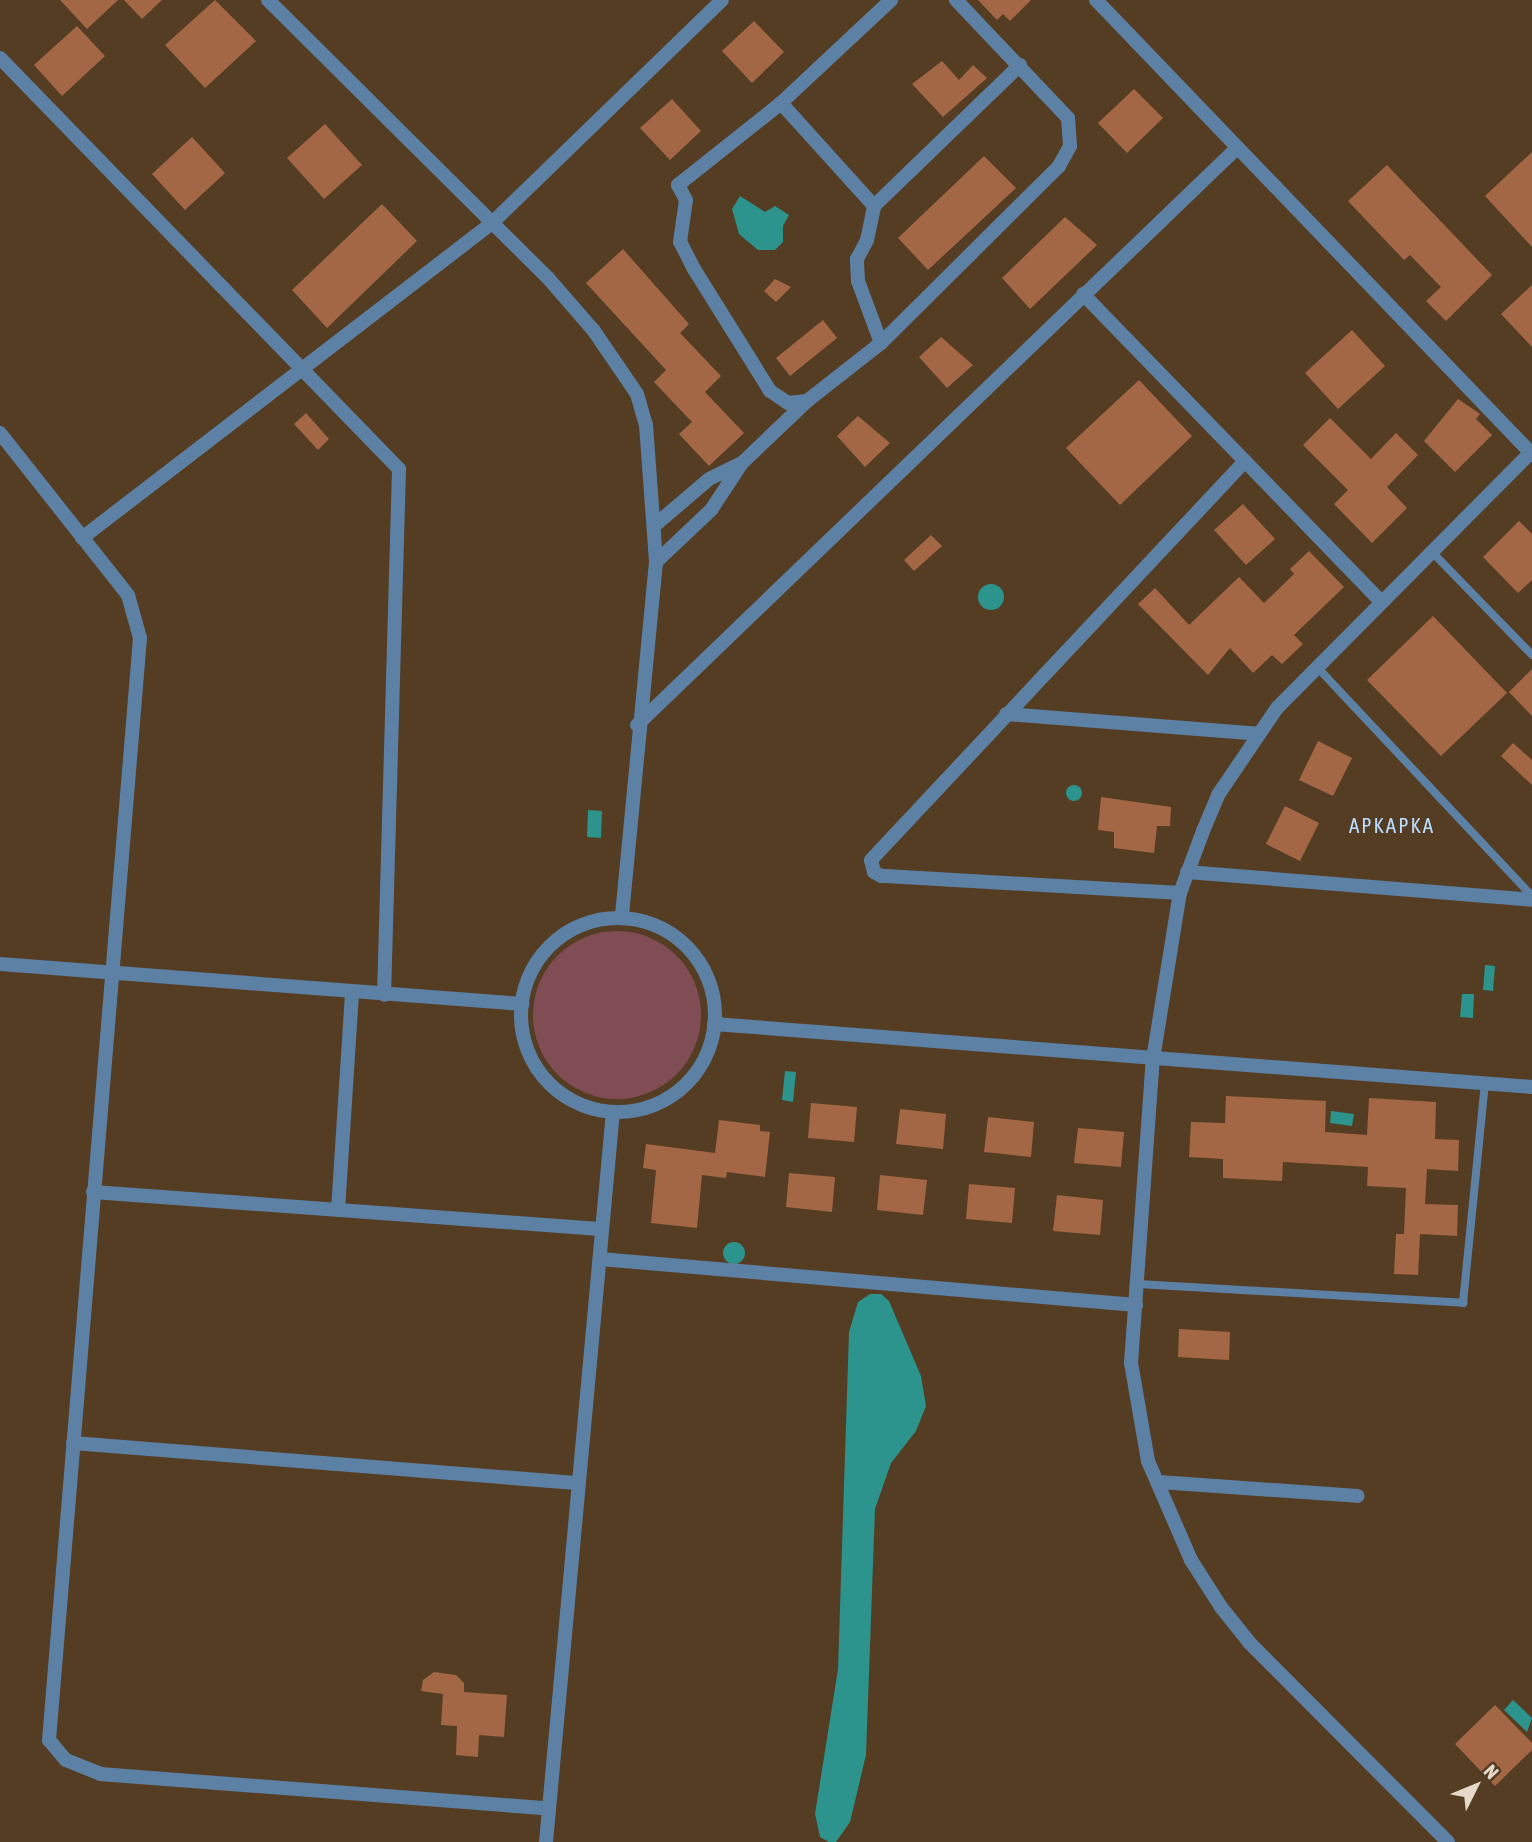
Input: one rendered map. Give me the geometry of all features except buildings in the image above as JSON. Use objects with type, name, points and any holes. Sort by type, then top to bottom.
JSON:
[{"type":"street","points":[[268,0],[568,300],[638,394],[646,425],[656,562],[637,725],[622,918]]},
{"type":"street","points":[[82,538],[492,223],[723,0]]},
{"type":"street","points":[[807,401],[788,403],[769,391],[680,242],[686,200],[678,185],[781,103],[891,0]]},
{"type":"street","points":[[656,562],[711,510],[742,463],[807,401],[881,343],[1059,166],[1070,146],[1068,118],[956,0]]},
{"type":"street","points":[[1096,0],[1532,452],[1316,666],[1258,734],[1218,795],[1180,894],[1153,1059],[1131,1363],[1138,1417],[1148,1461],[1191,1560],[1249,1642],[1448,1842]]},
{"type":"street","points":[[0,58],[304,366],[394,461],[401,477],[384,995]]},
{"type":"street","points":[[881,343],[858,281],[857,259],[867,240],[874,206],[1020,65]]},
{"type":"street","points":[[781,103],[874,206]]},
{"type":"street","points":[[637,725],[1237,148]]},
{"type":"street","points":[[1083,294],[1381,602]]},
{"type":"street","points":[[0,433],[128,595],[140,638],[49,1740],[66,1760],[100,1774],[185,1783],[546,1808]]},
{"type":"street","points":[[1180,894],[910,879],[874,872],[874,852],[1245,461]]},
{"type":"street","points":[[654,526],[709,479],[742,463]]},
{"type":"street","points":[[1006,714],[1258,734]]},
{"type":"street","points":[[1187,872],[1532,898]]},
{"type":"street","points":[[622,918],[662,929],[694,956],[710,986],[714,1024],[700,1067],[677,1092],[647,1107],[613,1112],[566,1096],[541,1073],[525,1044],[522,1004],[536,962],[558,938],[588,922],[622,918]]},
{"type":"street","points":[[0,964],[522,1004]]},
{"type":"street","points":[[338,1210],[352,993]]},
{"type":"street","points":[[714,1024],[1532,1087]]},
{"type":"street","points":[[546,1842],[546,1808],[613,1112]]},
{"type":"street","points":[[93,1192],[600,1229]]},
{"type":"street","points":[[600,1259],[1136,1305]]},
{"type":"street","points":[[73,1443],[576,1483]]},
{"type":"street","points":[[1159,1482],[1358,1496]]},
{"type":"lane","points":[[1431,551],[1532,655]]},
{"type":"lane","points":[[1316,666],[1532,898]]},
{"type":"lane","points":[[1138,1284],[1463,1303],[1485,1083]]},
{"type":"shaded area","points":[[617,931],[649,938],[676,956],[694,983],[701,1015],[694,1047],[676,1074],[649,1092],[617,1099],[585,1092],[558,1074],[540,1047],[533,1015],[540,983],[558,956],[585,938]]},
{"type":"water","points":[[740,196],[765,212],[775,206],[789,215],[783,226],[783,242],[775,250],[758,250],[739,234],[732,209]]},
{"type":"water","points":[[991,584],[1000,588],[1004,597],[1000,606],[991,610],[982,606],[978,597],[982,588]]},
{"type":"water","points":[[1071,785],[1077,785],[1082,793],[1080,799],[1071,801],[1066,796],[1066,790]]},
{"type":"water","points":[[588,810],[602,811],[601,838],[587,837]]},
{"type":"water","points":[[1485,965],[1495,966],[1493,991],[1483,990]]},
{"type":"water","points":[[1462,994],[1474,994],[1473,1018],[1460,1017]]},
{"type":"water","points":[[785,1071],[796,1072],[793,1102],[782,1100]]},
{"type":"water","points":[[1331,1111],[1354,1114],[1352,1126],[1330,1123]]},
{"type":"water","points":[[734,1242],[742,1245],[745,1253],[742,1261],[734,1264],[726,1261],[723,1253],[726,1245]]},
{"type":"water","points":[[870,1294],[881,1294],[889,1301],[921,1376],[926,1406],[916,1431],[891,1463],[875,1509],[866,1755],[850,1822],[836,1842],[829,1842],[820,1837],[815,1814],[838,1669],[849,1332],[858,1302]]},
{"type":"water","points":[[1513,1700],[1532,1718],[1527,1732],[1504,1710]]},
{"type":"district","name":"APKAPKA","points":[[1392,825]]}]
